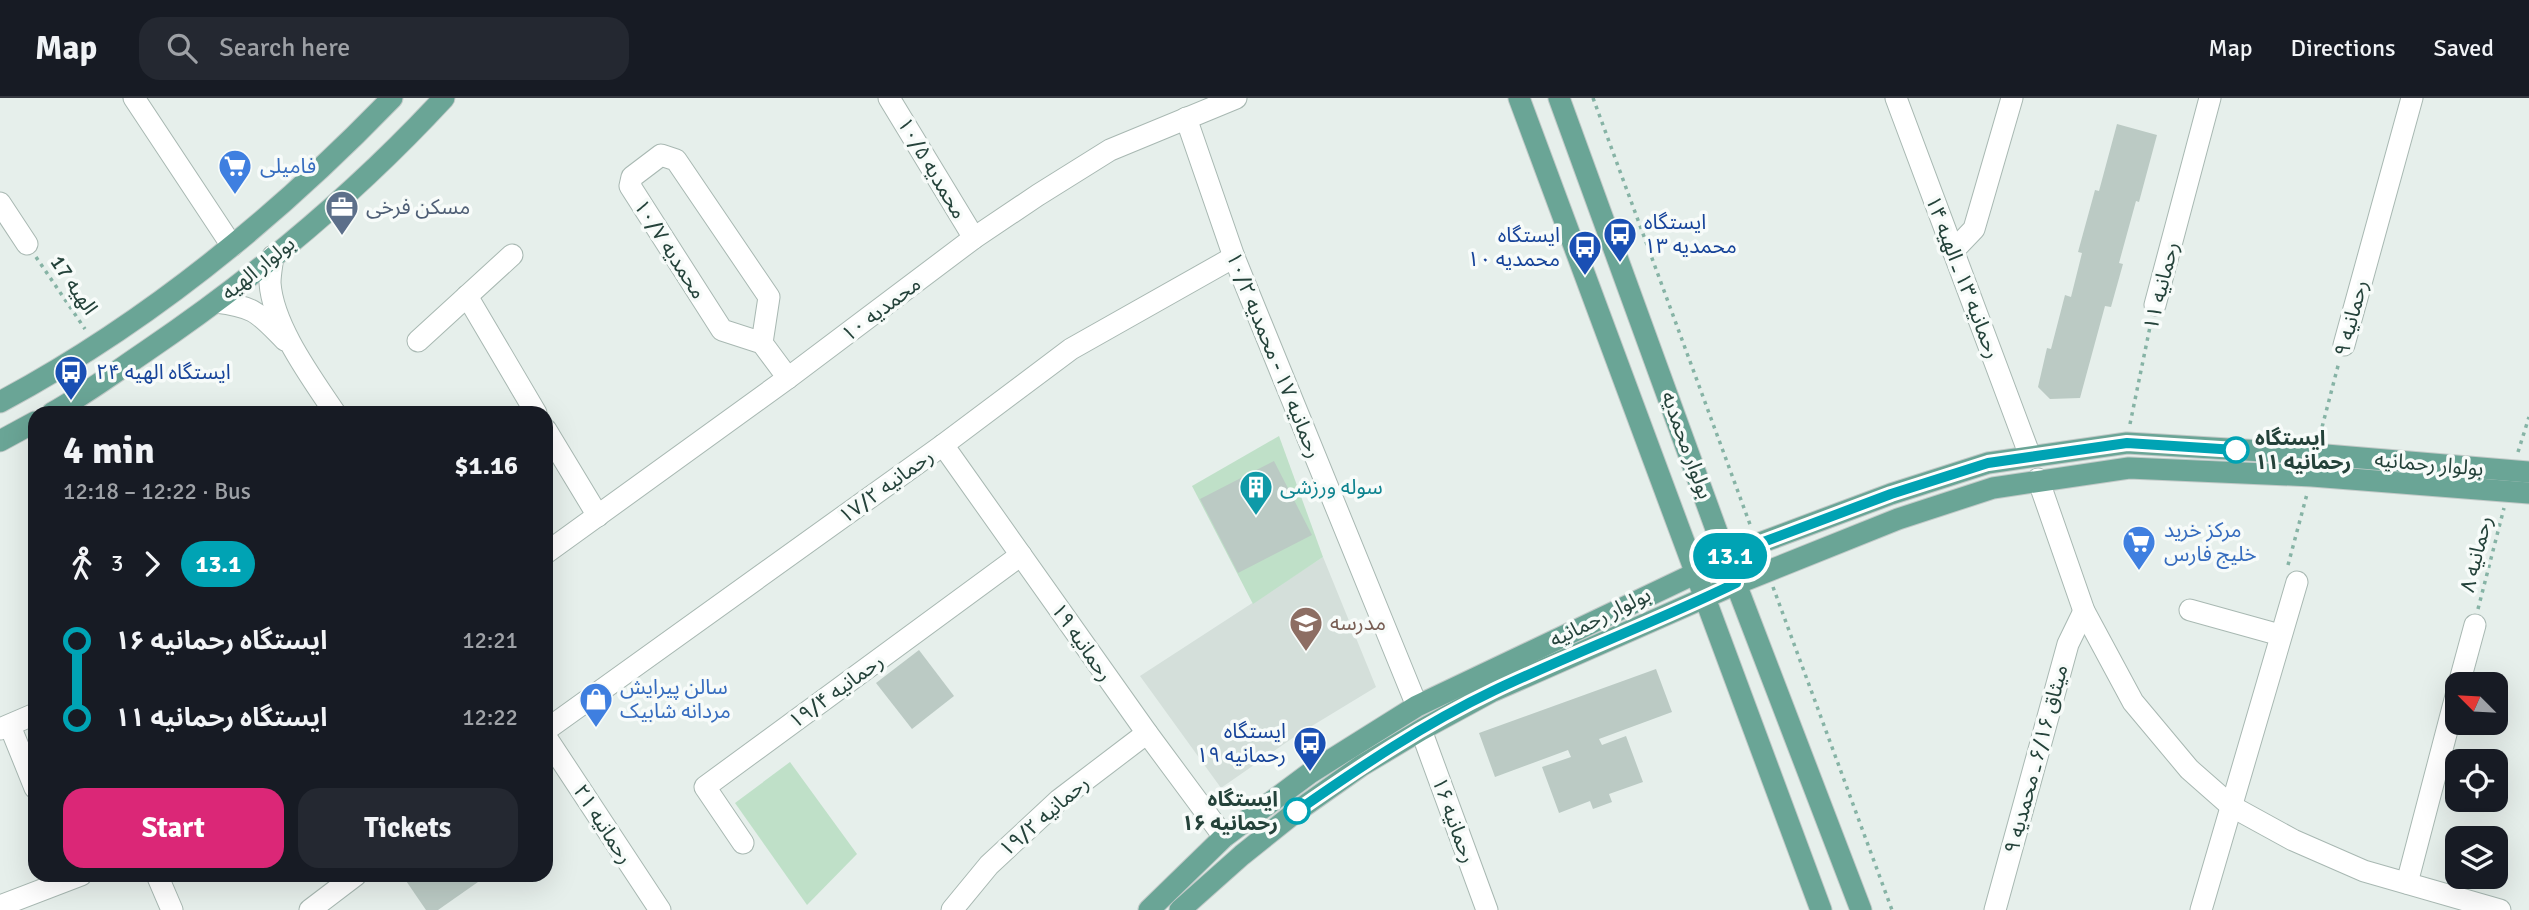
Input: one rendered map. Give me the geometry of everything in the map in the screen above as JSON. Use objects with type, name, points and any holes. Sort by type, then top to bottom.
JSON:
[{"type":"main road","name":"بولوار الهیه","points":[[0,402],[34,384],[153,306],[232,246],[392,98]]},
{"type":"main road","name":"بولوار الهیه","points":[[64,406],[216,302],[273,256],[397,149],[444,98]]},
{"type":"main road","name":"بولوار محمدیه","points":[[1519,98],[1821,910]]},
{"type":"main road","name":"بولوار محمدیه","points":[[1559,98],[1736,583],[1861,910]]},
{"type":"main road","points":[[0,441],[28,426]]},
{"type":"main road","name":"بولوار رحمانیه","points":[[1149,910],[1224,837],[1310,773],[1417,706],[1758,544],[1891,494],[1988,463],[2127,443],[2314,454],[2520,482]]},
{"type":"main road","name":"بولوار رحمانیه","points":[[1180,910],[1297,811],[1361,766],[1491,692],[1736,583],[1898,519],[1993,488],[2038,479],[2129,468],[2520,482]]},
{"type":"street","points":[[134,98],[232,246]]},
{"type":"street","name":"محمدیه ۱۰/۵","points":[[889,98],[974,239]]},
{"type":"street","name":"محمدیه ۱۰","points":[[553,548],[1038,195],[1110,150],[1236,98]]},
{"type":"street","name":"رحمانیه ۱۳ ـ الهیه ۱۴","points":[[1896,98],[2030,456]]},
{"type":"street","points":[[1953,251],[1974,229],[2012,98]]},
{"type":"street","name":"رحمانیه ۱۱","points":[[2155,305],[2210,98]]},
{"type":"street","name":"رحمانیه ۹","points":[[2344,345],[2412,98]]},
{"type":"street","name":"رحمانیه ۱۷ - محمدیه ۱۰/۲","points":[[1186,118],[1234,257],[1417,706]]},
{"type":"street","name":"محمدیه ۱۰/۷","points":[[661,155],[676,159],[769,297],[762,343],[722,330],[630,186],[632,177],[661,155]]},
{"type":"street","points":[[0,203],[27,244]]},
{"type":"street","points":[[418,341],[512,255]]},
{"type":"street","points":[[273,256],[270,281],[273,300],[293,349]]},
{"type":"street","name":"رحمانیه ۱۷/۲","points":[[553,725],[943,445],[1071,349],[1234,257]]},
{"type":"street","points":[[467,296],[532,406]]},
{"type":"street","points":[[216,302],[237,304],[256,311],[293,349],[330,406]]},
{"type":"street","points":[[762,343],[788,378]]},
{"type":"street","points":[[553,442],[598,516]]},
{"type":"street","name":"رحمانیه ۱۹","points":[[943,445],[1224,837]]},
{"type":"street","points":[[2038,479],[2084,611],[2133,702],[2189,769],[2231,806],[2305,845],[2364,871],[2500,910]]},
{"type":"street","name":"رحمانیه ۱۹/۴","points":[[743,843],[705,787],[1021,555]]},
{"type":"street","points":[[2201,910],[2297,582]]},
{"type":"street","points":[[2190,610],[2280,635]]},
{"type":"street","name":"میثاق ۶/۱۶ ـ محمدیه ۹","points":[[1995,910],[2067,644],[2084,611]]},
{"type":"street","points":[[2462,672],[2474,625]]},
{"type":"street","points":[[28,717],[5,727],[28,774]]},
{"type":"street","name":"رحمانیه ۱۶","points":[[1421,730],[1487,910]]},
{"type":"street","name":"رحمانیه ۱۹/۲","points":[[952,910],[989,865],[1059,800],[1147,733]]},
{"type":"street","points":[[2407,883],[2446,735]]},
{"type":"street","name":"رحمانیه ۲۱","points":[[553,748],[660,910]]},
{"type":"street","points":[[0,906],[63,882]]},
{"type":"street","points":[[160,882],[172,910]]},
{"type":"street","points":[[310,910],[347,882]]},
{"type":"path","points":[[1592,98],[1758,544]]},
{"type":"path","name":"الهیه 17","points":[[27,244],[95,344]]},
{"type":"path","name":"رحمانیه ۱۱","points":[[2127,443],[2155,305]]},
{"type":"path","name":"رحمانیه ۹","points":[[2314,454],[2344,345]]},
{"type":"path","name":"رحمانیه ۸","points":[[2474,625],[2520,482],[2529,417]]},
{"type":"path","points":[[2297,582],[2285,578],[2312,476]]},
{"type":"path","points":[[1768,572],[1892,910]]},
{"type":"shaded area","points":[[1323,557],[1376,687],[1297,735],[1221,788],[1140,676]]},
{"type":"green space","points":[[1279,436],[1323,557],[1253,604],[1192,486]]},
{"type":"green space","points":[[790,762],[857,854],[807,905],[735,803]]},
{"type":"building","points":[[2117,124],[2157,135],[2119,263],[2123,264],[2111,307],[2105,306],[2080,398],[2050,399],[2038,387],[2047,348],[2051,349],[2065,295],[2071,297],[2082,253],[2078,252],[2095,190],[2099,191]]},
{"type":"building","name":"سوله ورزشی","points":[[1274,461],[1312,535],[1238,573],[1200,499]]},
{"type":"building","points":[[919,650],[954,696],[912,729],[876,683]]},
{"type":"building","points":[[1656,669],[1672,712],[1599,739],[1602,745],[1626,736],[1643,782],[1609,794],[1612,802],[1593,809],[1590,801],[1559,813],[1542,767],[1571,757],[1568,750],[1495,777],[1479,733]]},
{"type":"building","points":[[407,882],[478,882],[438,910],[426,910]]},
{"type":"bus line","name":"13.1","points":[[1297,811],[1361,766],[1491,692],[1736,583],[1728,557],[1758,544],[1891,494],[1988,463],[2127,443],[2236,450]]},
{"type":"place","name":"فامیلی","points":[[235,196]]},
{"type":"place","name":"مسکن فرخی","points":[[342,237]]},
{"type":"place","name":"ایستگاه محمدیه ۱۳","points":[[1620,264]]},
{"type":"place","name":"ایستگاه محمدیه ۱۰","points":[[1585,277]]},
{"type":"place","name":"ایستگاه الهیه ۲۴","points":[[71,402]]},
{"type":"place","name":"ایستگاه رحمانیه ۱۱","points":[[2236,450]]},
{"type":"place","name":"سوله ورزشی","points":[[1256,517]]},
{"type":"place","name":"مرکز خرید خلیج فارس","points":[[2139,572]]},
{"type":"place","name":"مدرسه","points":[[1306,653]]},
{"type":"place","name":"سالن پیرایش مردانه شابیک","points":[[596,729]]},
{"type":"place","name":"ایستگاه رحمانیه ۱۹","points":[[1310,773]]},
{"type":"place","name":"ایستگاه رحمانیه ۱۶","points":[[1297,811]]}]
